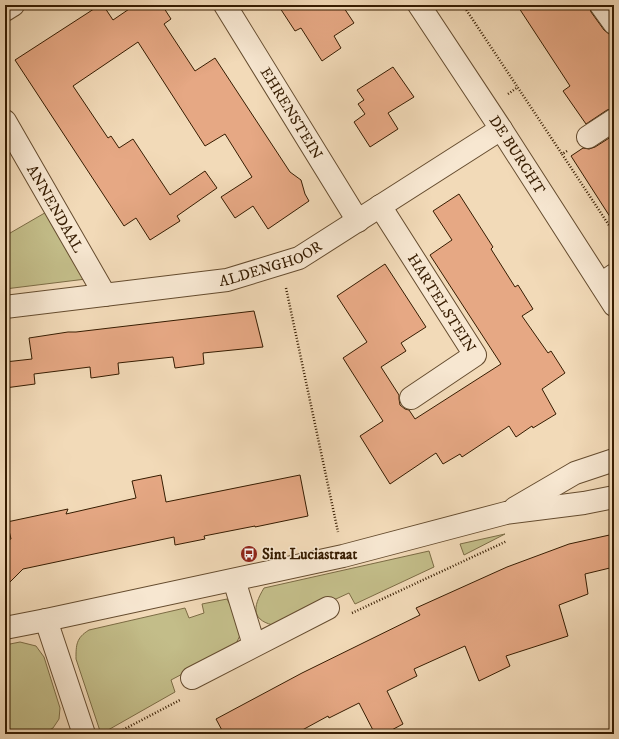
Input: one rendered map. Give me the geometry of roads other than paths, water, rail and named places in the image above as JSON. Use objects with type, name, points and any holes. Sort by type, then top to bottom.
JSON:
[{"type":"street","points":[[5,10],[13,5]]},
{"type":"street","name":"EHRENSTEIN","points":[[225,5],[358,221]]},
{"type":"street","name":"DE BURCHT","points":[[419,5],[501,129],[607,280],[614,305]]},
{"type":"street","points":[[601,5],[614,23]]},
{"type":"street","points":[[588,137],[614,120]]},
{"type":"street","name":"ANNENDAAL","points":[[5,121],[105,295]]},
{"type":"street","name":"ALDENGHOOR","points":[[5,307],[226,280],[299,258],[501,129]]},
{"type":"street","name":"HARTELSTEIN","points":[[380,206],[475,355],[411,398]]},
{"type":"street","points":[[506,513],[575,473],[614,460]]},
{"type":"street","points":[[5,628],[343,556],[506,513],[584,503],[614,497]]},
{"type":"street","points":[[234,580],[254,645]]},
{"type":"street","points":[[192,678],[328,608]]},
{"type":"street","points":[[46,620],[82,733]]},
{"type":"place","name":"Sint Luciastraat","points":[[249,554]]}]
